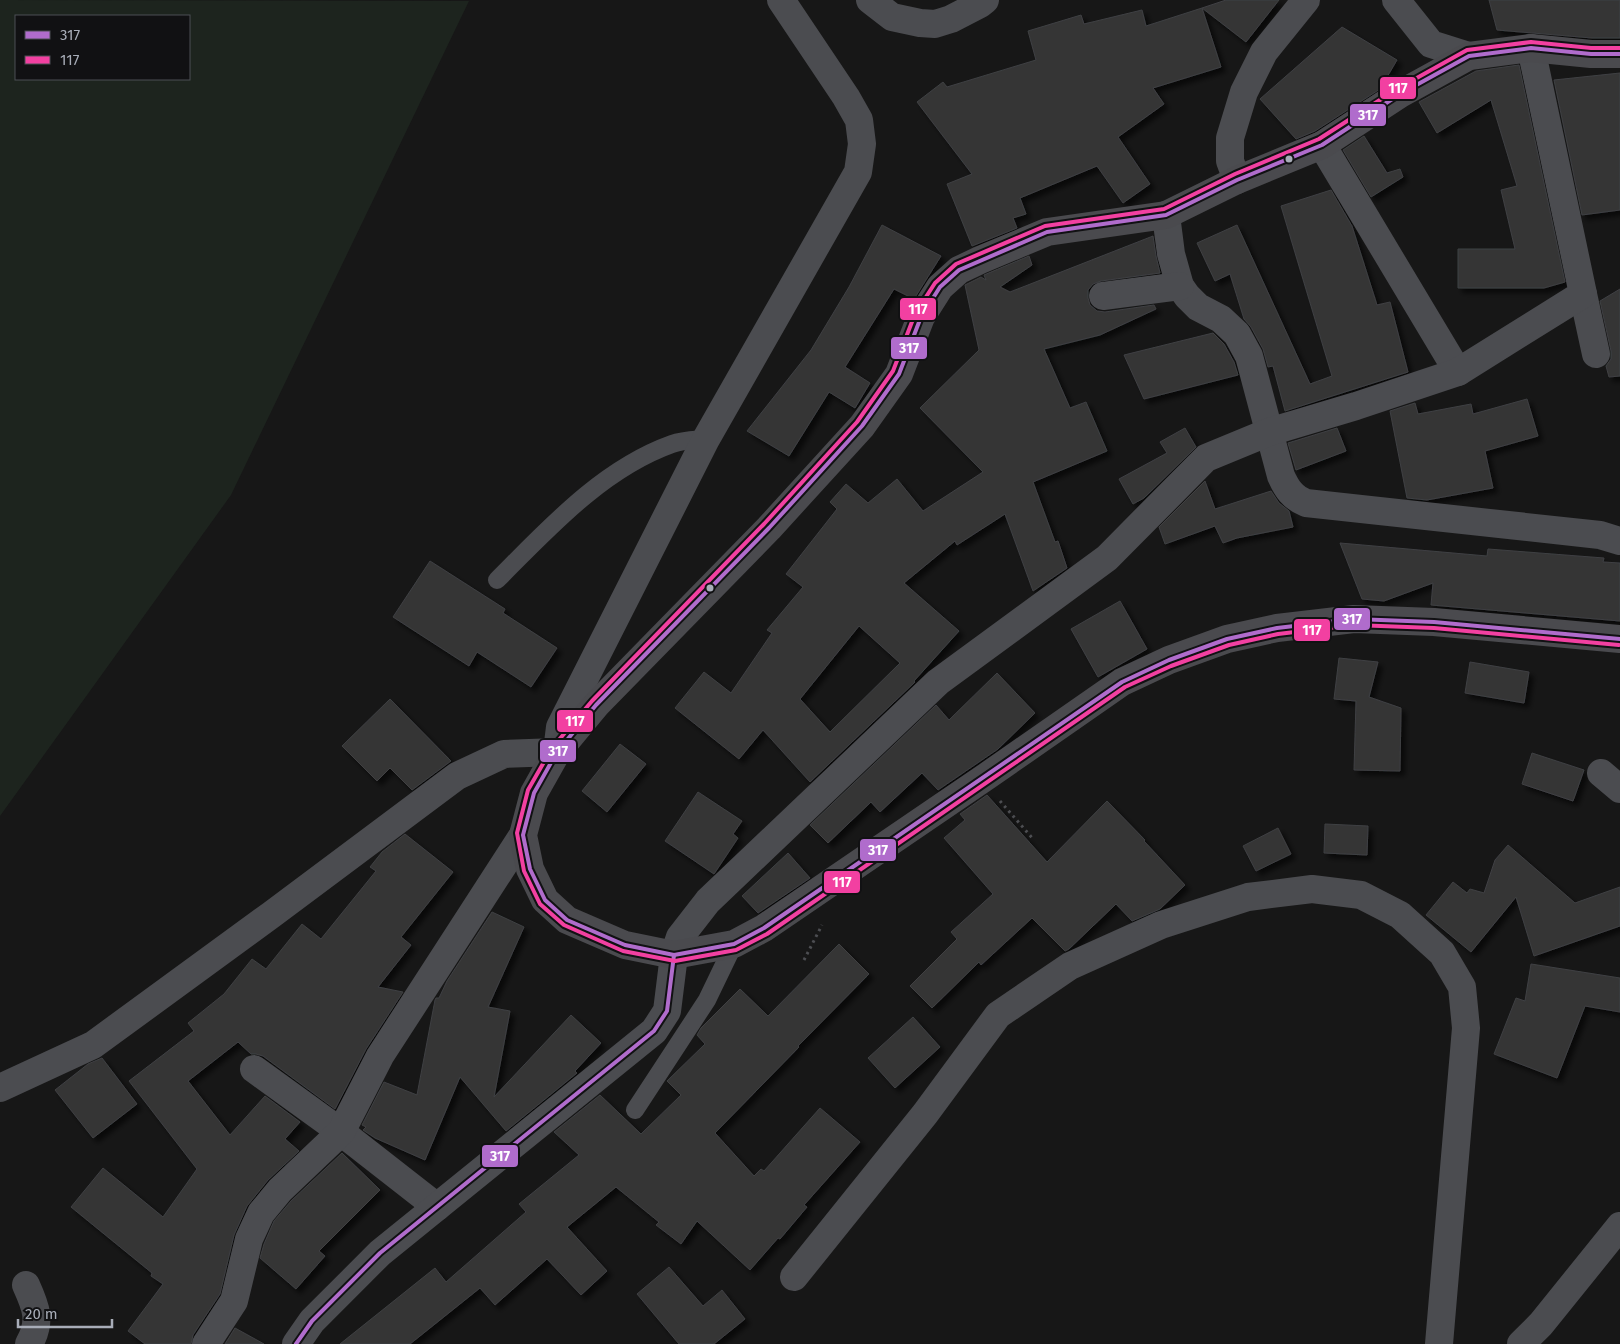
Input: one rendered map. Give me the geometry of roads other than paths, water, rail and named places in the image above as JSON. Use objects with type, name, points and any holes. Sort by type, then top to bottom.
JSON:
[{"type":"street","points":[[557,752],[560,727],[706,439],[858,172],[862,144],[858,120],[846,97],[781,0]]},
{"type":"street","points":[[870,0],[892,16],[920,23],[935,24],[951,19],[985,0]]},
{"type":"street","points":[[1237,180],[1230,161],[1230,138],[1244,92],[1264,52],[1306,0]]},
{"type":"street","points":[[1396,0],[1431,44],[1469,56]]},
{"type":"street","points":[[1531,48],[1596,354]]},
{"type":"street","points":[[206,1344],[234,1301],[249,1239],[262,1213],[280,1190],[341,1132],[380,1056],[523,835],[534,793],[557,752],[596,705],[769,528],[862,426],[899,374],[921,317],[940,286],[959,270],[1047,232],[1166,215],[1237,180],[1322,145],[1400,94],[1469,56],[1531,48],[1591,54],[1620,54]]},
{"type":"street","points":[[1322,145],[1458,372]]},
{"type":"street","points":[[1166,215],[1171,254],[1180,286],[1198,306],[1221,319],[1240,340],[1249,356],[1281,476],[1287,489],[1296,499],[1306,503],[1600,535],[1620,540]]},
{"type":"street","points":[[1103,296],[1180,286]]},
{"type":"street","points":[[296,1344],[312,1321],[380,1253],[654,1031],[668,1011],[674,955],[680,937],[708,901],[938,682],[1107,558],[1206,458],[1269,432],[1356,406],[1458,372],[1583,294]]},
{"type":"street","points":[[523,835],[530,869],[545,900],[567,920],[625,945],[674,955],[734,944],[764,928],[1122,682],[1169,660],[1228,639],[1277,628],[1354,619],[1434,622],[1620,639]]},
{"type":"street","points":[[0,1088],[93,1045],[264,921],[457,776],[504,754],[557,752]]},
{"type":"street","points":[[794,1277],[925,1114],[998,1015],[1070,966],[1161,925],[1248,897],[1312,888],[1361,895],[1400,915],[1442,953],[1462,987],[1466,1028],[1438,1344]]},
{"type":"street","points":[[254,1069],[341,1132],[437,1207]]},
{"type":"street","points":[[1521,1344],[1541,1324],[1620,1226]]},
{"type":"street","points":[[26,1285],[38,1320],[35,1334],[29,1344]]},
{"type":"lane","points":[[497,580],[582,499],[629,464],[673,444],[706,439]]},
{"type":"lane","points":[[635,1110],[707,1000],[734,944]]}]
